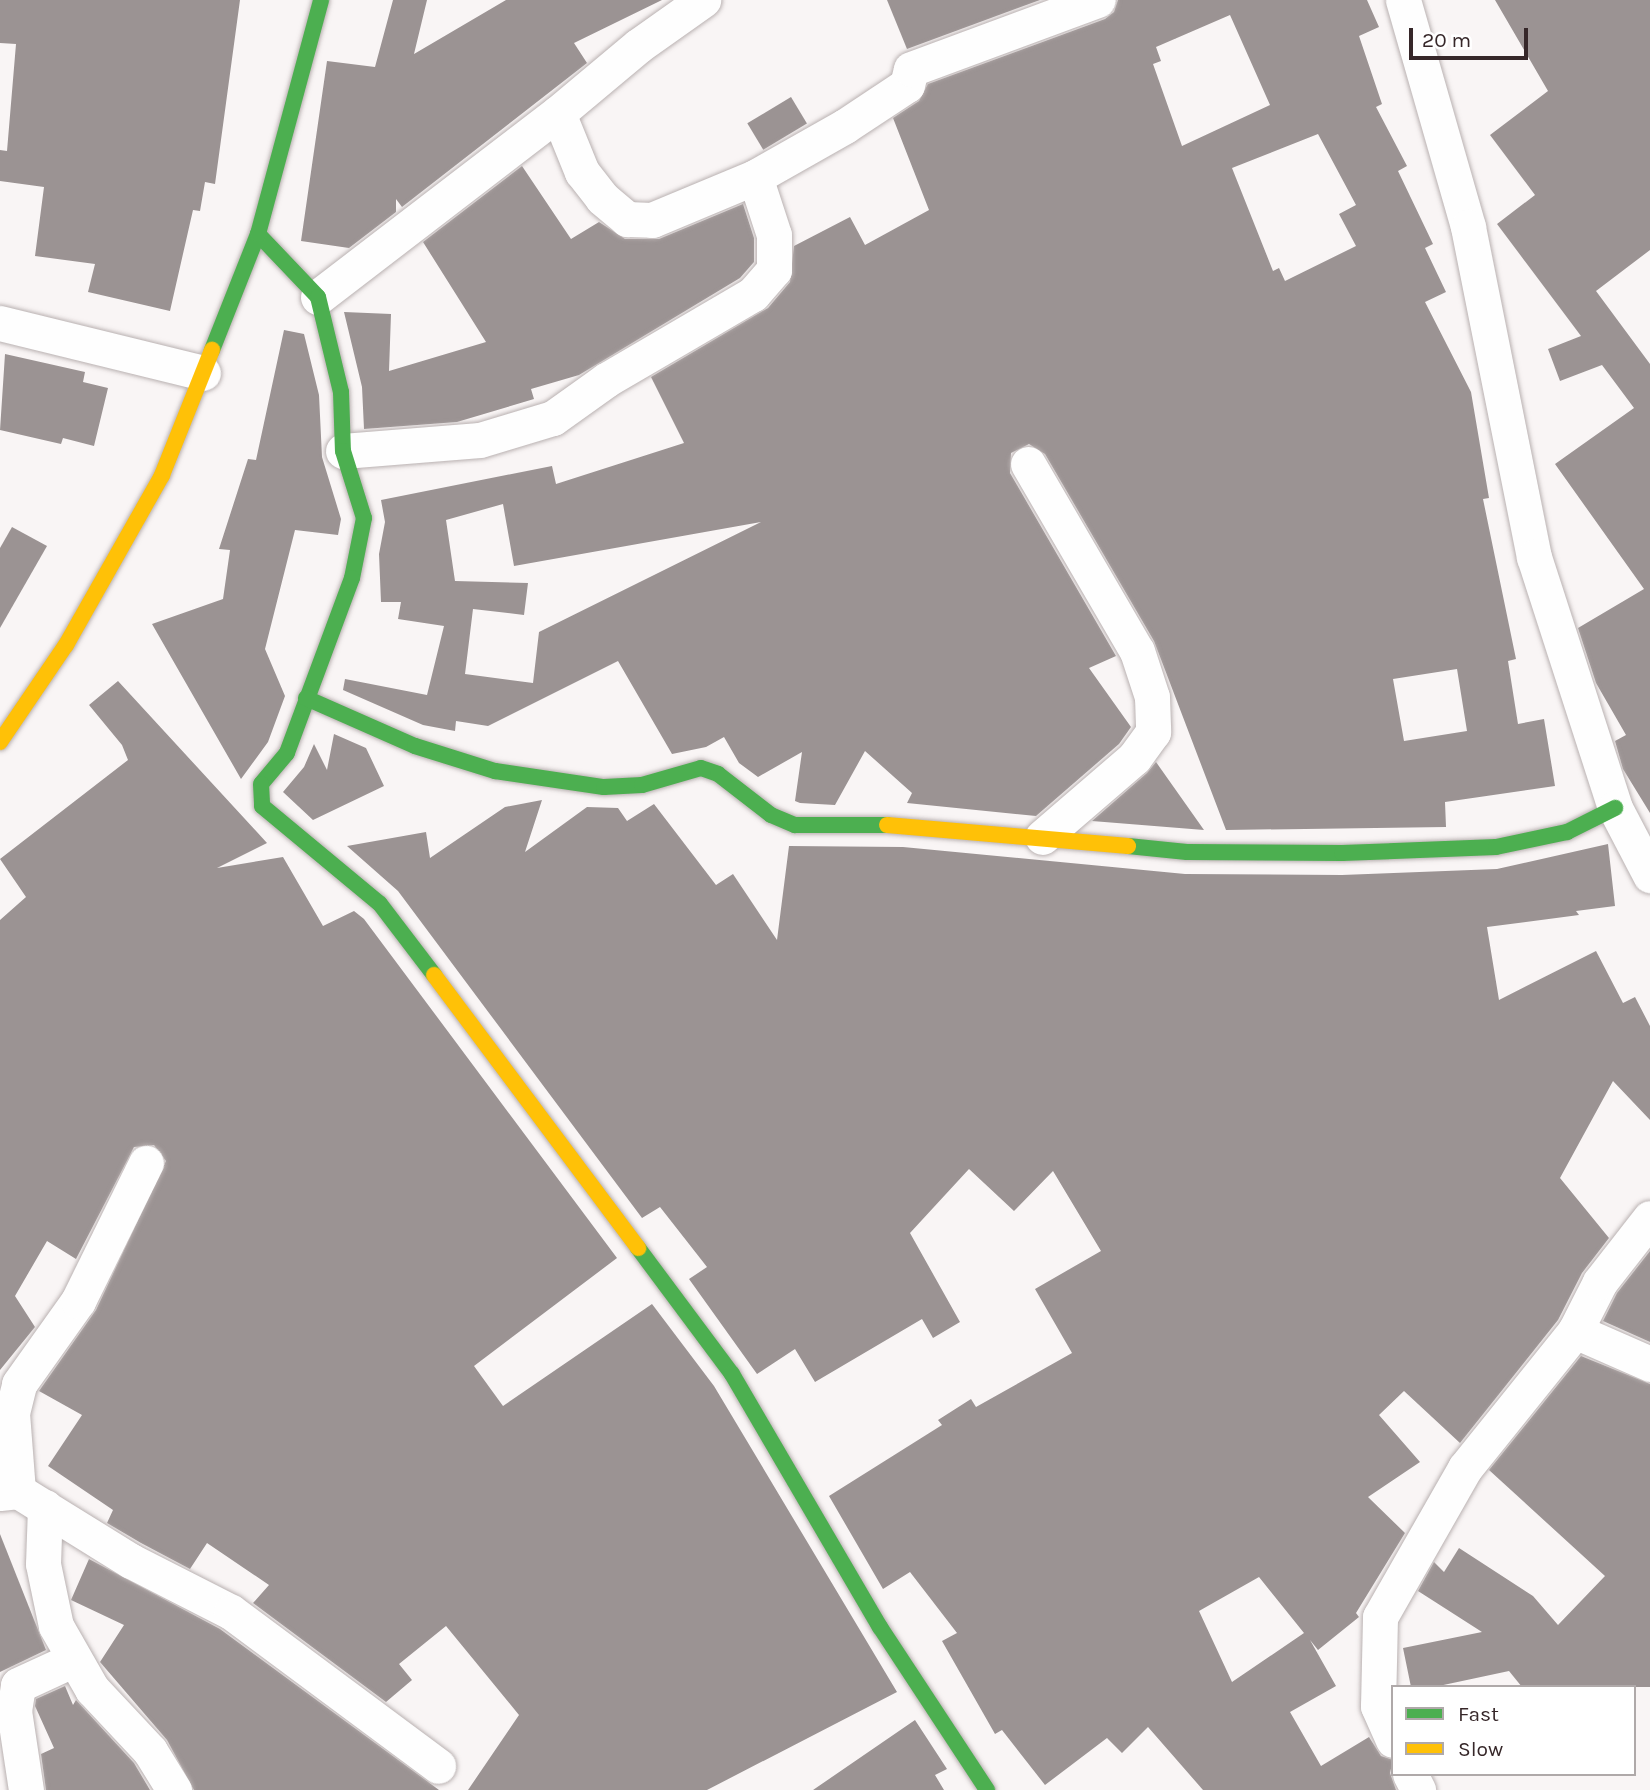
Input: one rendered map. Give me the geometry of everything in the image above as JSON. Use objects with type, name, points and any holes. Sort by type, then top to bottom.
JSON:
[{"type":"street","points":[[0,742],[118,559],[162,475],[258,234],[321,0]]},
{"type":"street","points":[[318,297],[558,114],[638,46],[703,0]]},
{"type":"street","points":[[558,114],[582,172],[602,198],[628,219],[652,220],[755,177],[907,85],[911,69],[1028,12],[1098,0]]},
{"type":"street","points":[[1403,0],[1468,227],[1534,557],[1615,808],[1650,875]]},
{"type":"street","points":[[343,451],[481,440],[553,418],[607,380],[753,294],[774,270],[774,235],[755,177]]},
{"type":"street","points":[[258,234],[318,297],[341,392],[343,451],[364,519],[352,578],[287,753],[261,784],[262,806],[380,904],[732,1374],[880,1628],[987,1790]]},
{"type":"street","points":[[0,323],[202,373]]},
{"type":"street","points":[[1028,464],[1138,651],[1152,697],[1153,732],[1135,758],[1042,836]]},
{"type":"street","points":[[306,698],[415,746],[495,771],[604,786],[642,785],[701,768],[718,774],[771,815],[795,825],[904,825],[1042,836],[1120,849],[1187,852],[1446,850],[1535,841],[1567,832],[1615,808]]},
{"type":"street","points":[[146,1163],[78,1301],[19,1384],[12,1413],[21,1497],[47,1592],[72,1660],[150,1751],[174,1790]]},
{"type":"street","points":[[1391,1735],[1378,1706],[1380,1617],[1465,1468],[1575,1331],[1600,1282],[1650,1218]]},
{"type":"street","points":[[1575,1331],[1650,1364]]},
{"type":"street","points":[[21,1497],[131,1561],[230,1612],[438,1766]]},
{"type":"street","points":[[26,1790],[14,1711],[18,1685],[72,1660]]},
{"type":"building","points":[[0,0],[240,0],[215,184],[205,182],[200,211],[193,210],[170,311],[88,292],[95,264],[35,256],[44,187],[0,181],[0,150],[7,151],[16,44],[0,43]]},
{"type":"building","points":[[393,0],[427,0],[414,54],[506,0],[662,0],[574,43],[587,63],[402,207],[396,199],[396,212],[349,248],[301,241],[327,61],[375,67]]},
{"type":"building","points":[[887,0],[1040,0],[907,49]]},
{"type":"building","points":[[1118,0],[1367,0],[1379,27],[1359,36],[1382,104],[1376,107],[1407,166],[1398,171],[1433,244],[1425,248],[1446,292],[1425,302],[1471,392],[1489,498],[1483,499],[1516,659],[1508,661],[1518,724],[1544,719],[1555,786],[1445,802],[1446,827],[1226,830],[1154,641],[1045,454],[1029,444],[1011,453],[1010,473],[1116,656],[1089,668],[1131,727],[1119,744],[1036,816],[907,803],[912,793],[865,751],[835,805],[800,803],[795,801],[802,752],[758,777],[739,763],[724,737],[706,747],[672,754],[618,661],[488,726],[456,721],[455,731],[423,725],[343,690],[345,679],[427,695],[444,626],[398,619],[401,602],[381,602],[379,554],[385,522],[381,500],[552,466],[556,484],[684,443],[651,377],[768,308],[790,282],[794,246],[850,217],[865,245],[929,210],[893,118],[919,101],[928,84],[1105,19],[1114,12]],"holes":[[[1230,15],[1270,105],[1182,146],[1153,64],[1161,61],[1156,47]],[[1318,134],[1356,205],[1339,214],[1356,246],[1285,281],[1279,268],[1273,271],[1232,168]],[[503,504],[514,566],[761,522],[539,632],[533,683],[465,674],[473,609],[524,615],[528,583],[455,581],[446,520]],[[1457,669],[1467,731],[1404,741],[1393,679]]]},
{"type":"building","points":[[1495,0],[1650,0],[1650,250],[1596,291],[1650,364],[1650,813],[1623,769],[1615,741],[1626,735],[1596,683],[1578,628],[1644,589],[1555,464],[1634,408],[1602,365],[1560,381],[1548,349],[1581,336],[1497,224],[1535,195],[1490,135],[1548,91]]},
{"type":"building","points":[[791,97],[807,124],[763,150],[747,123]]},
{"type":"building","points":[[522,166],[571,239],[599,222],[625,239],[659,239],[743,204],[754,238],[754,262],[740,278],[579,375],[531,389],[534,399],[457,422],[364,429],[362,387],[344,312],[391,314],[389,371],[486,342],[423,242]]},
{"type":"building","points":[[284,330],[304,334],[319,395],[322,457],[341,519],[338,535],[295,530],[265,649],[285,696],[268,742],[241,779],[152,624],[223,599],[230,550],[219,549],[248,459],[256,460]]},
{"type":"building","points":[[5,354],[85,372],[83,382],[108,388],[94,446],[63,438],[61,444],[0,430]]},
{"type":"building","points":[[12,527],[47,546],[0,628],[0,548]]},
{"type":"building","points":[[118,681],[267,843],[217,868],[283,857],[323,926],[354,911],[364,919],[617,1258],[474,1366],[503,1406],[652,1304],[714,1386],[897,1692],[707,1790],[468,1790],[519,1715],[446,1626],[399,1664],[412,1680],[386,1702],[253,1603],[269,1585],[207,1543],[190,1569],[141,1543],[107,1523],[113,1510],[48,1466],[82,1415],[39,1391],[96,1310],[166,1161],[154,1145],[134,1147],[76,1259],[47,1241],[15,1296],[35,1327],[0,1370],[0,920],[26,897],[0,859],[128,760],[122,745],[89,705]]},
{"type":"building","points":[[334,734],[366,748],[384,786],[313,820],[283,792],[304,767],[314,744],[327,770]]},
{"type":"building","points":[[1156,762],[1204,830],[1092,821],[1147,773]]},
{"type":"building","points":[[542,800],[525,852],[587,807],[618,808],[627,821],[654,804],[716,885],[733,874],[777,940],[789,846],[903,847],[1185,874],[1342,875],[1497,869],[1608,844],[1615,906],[1576,911],[1579,915],[1487,927],[1499,1000],[1596,951],[1623,1003],[1635,997],[1650,1026],[1650,1120],[1613,1081],[1560,1178],[1609,1238],[1582,1273],[1558,1320],[1460,1443],[1404,1391],[1379,1415],[1420,1462],[1368,1497],[1405,1533],[1356,1613],[1359,1617],[1318,1650],[1310,1640],[1336,1686],[1290,1712],[1321,1766],[1369,1737],[1381,1756],[1391,1759],[1390,1773],[1396,1790],[1203,1790],[1148,1727],[1122,1753],[1107,1738],[1045,1785],[1002,1730],[995,1734],[942,1641],[957,1633],[910,1572],[883,1589],[829,1496],[942,1425],[938,1420],[971,1399],[976,1407],[1072,1353],[1035,1289],[1101,1251],[1053,1171],[1014,1211],[969,1169],[910,1233],[960,1322],[933,1338],[922,1319],[815,1382],[795,1349],[757,1374],[689,1279],[707,1267],[660,1207],[642,1218],[398,891],[347,846],[426,832],[430,858],[505,807]],"holes":[[[1259,1577],[1304,1633],[1232,1682],[1199,1611]]]},
{"type":"building","points":[[1650,1251],[1650,1342],[1603,1321],[1617,1293]]},
{"type":"building","points":[[1581,1356],[1650,1384],[1650,1687],[1520,1685],[1509,1671],[1443,1685],[1411,1685],[1403,1648],[1482,1632],[1418,1591],[1434,1562],[1444,1572],[1459,1548],[1533,1596],[1558,1625],[1605,1576],[1489,1470]]},
{"type":"building","points":[[0,1534],[46,1650],[0,1672]]},
{"type":"building","points":[[89,1559],[220,1629],[439,1790],[194,1790],[167,1740],[100,1662],[124,1625],[71,1600]]},
{"type":"building","points":[[65,1686],[73,1705],[76,1700],[134,1763],[150,1790],[46,1790],[41,1754],[54,1748],[35,1706],[36,1699]]},
{"type":"building","points":[[915,1720],[947,1769],[935,1775],[944,1790],[813,1790]]},
{"type":"traffic: fast","points":[[212,350],[258,234],[321,0]]},
{"type":"traffic: fast","points":[[258,234],[318,297],[341,392],[343,451],[364,518],[352,578],[287,753],[261,784],[262,806],[380,904],[434,975]]},
{"type":"traffic: fast","points":[[306,698],[415,746],[495,771],[604,787],[642,785],[701,768],[718,774],[771,815],[795,825],[887,825]]},
{"type":"traffic: fast","points":[[1128,846],[1187,852],[1342,853],[1496,847],[1567,832],[1615,808]]},
{"type":"traffic: fast","points":[[638,1248],[732,1374],[880,1627],[987,1790]]},
{"type":"traffic: slow","points":[[0,742],[66,645],[162,475],[212,350]]},
{"type":"traffic: slow","points":[[887,825],[1128,846]]},
{"type":"traffic: slow","points":[[434,975],[638,1248]]}]
